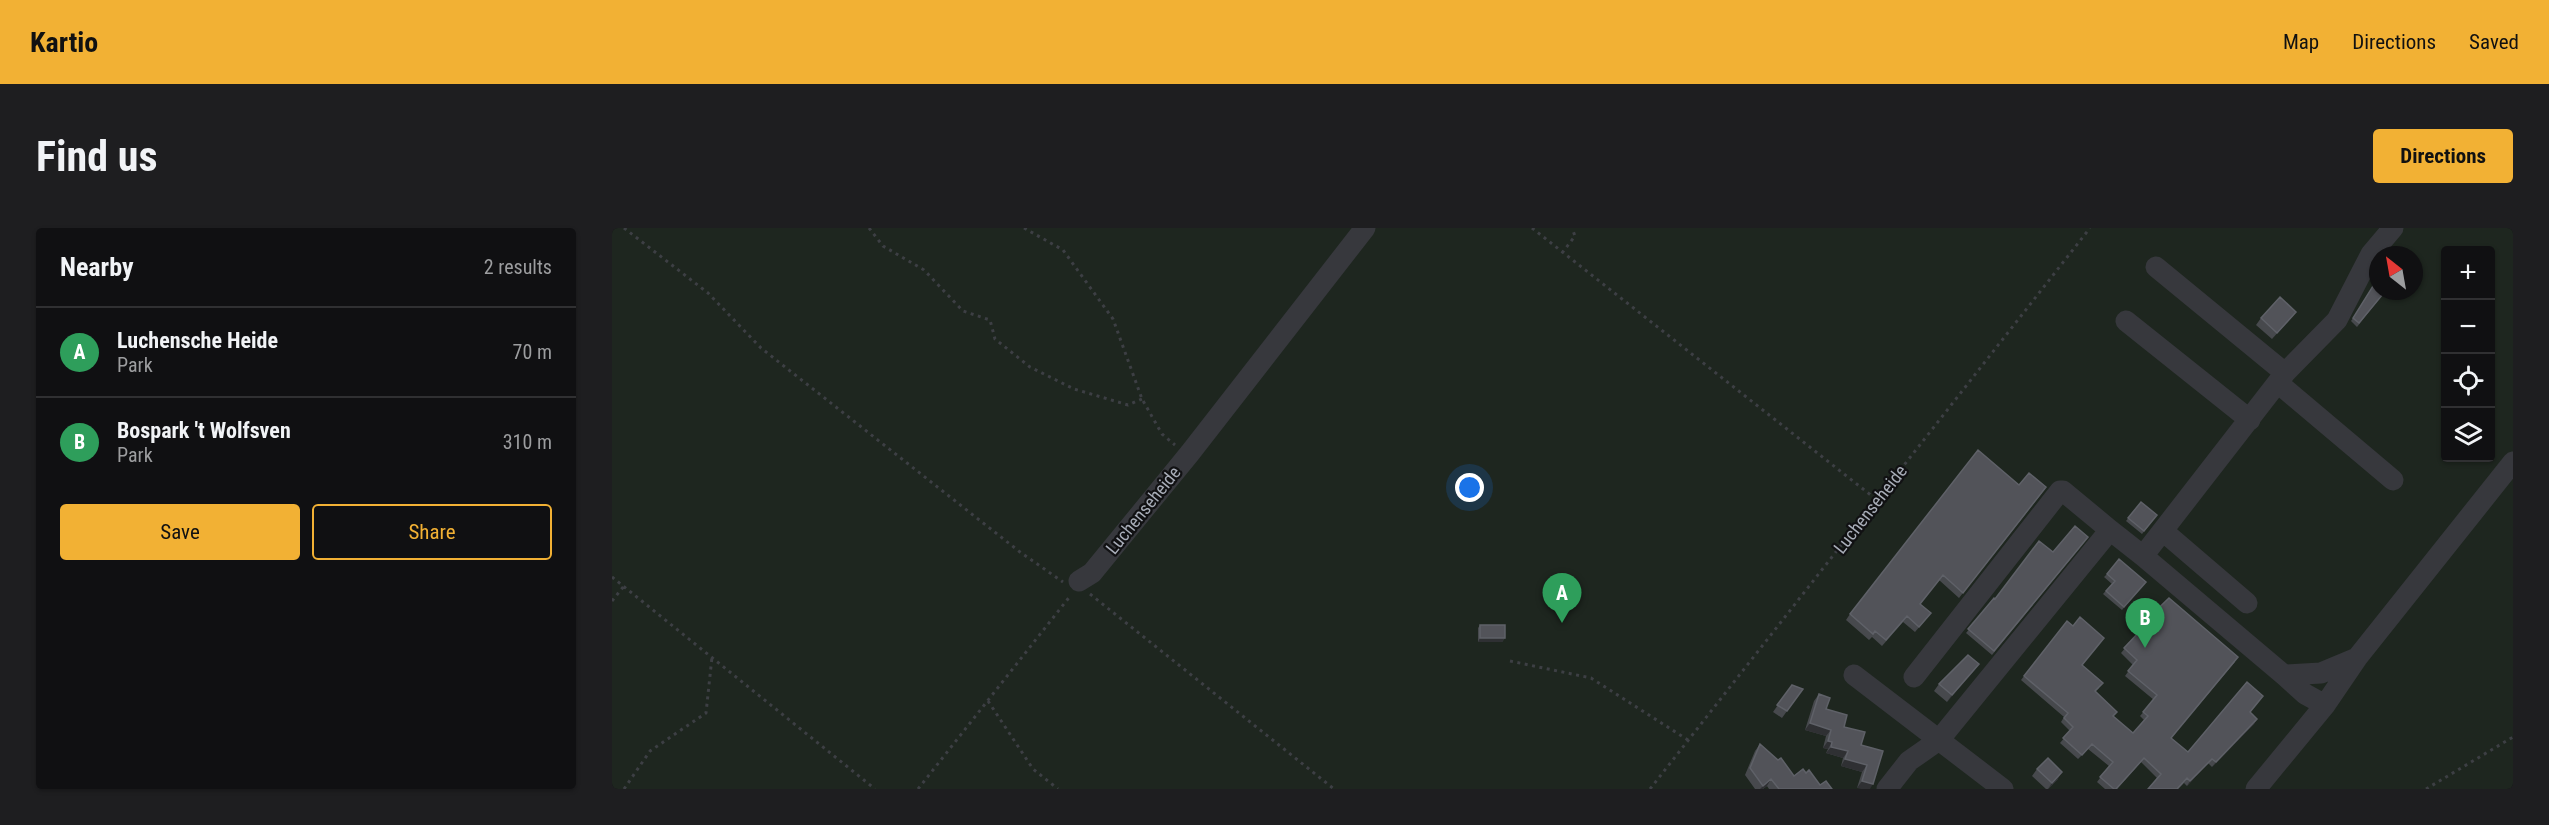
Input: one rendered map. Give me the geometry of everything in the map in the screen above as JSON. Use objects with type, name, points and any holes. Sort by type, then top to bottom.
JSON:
[{"type":"street","name":"Luchenseheide","points":[[1079,581],[1092,573],[1190,453],[1365,228]]},
{"type":"street","points":[[2143,556],[2281,378],[2337,320],[2372,254],[2393,228]]},
{"type":"street","points":[[2156,267],[2393,480]]},
{"type":"street","points":[[2126,321],[2250,420]]},
{"type":"street","points":[[2256,789],[2325,705],[2357,658],[2511,467]]},
{"type":"street","points":[[1914,676],[2060,491],[2063,491],[2305,694],[2325,705]]},
{"type":"street","points":[[1887,789],[1909,761],[1939,740],[2110,530]]},
{"type":"street","points":[[2163,531],[2247,603]]},
{"type":"street","points":[[2284,675],[2321,673],[2357,658]]},
{"type":"street","points":[[1854,675],[2003,789]]},
{"type":"path","points":[[624,228],[720,303],[761,348],[1011,545],[1059,581],[1069,584],[1079,581]]},
{"type":"path","points":[[868,228],[883,246],[924,270],[963,311],[990,320],[995,339],[1030,367],[1074,389],[1128,405],[1142,399]]},
{"type":"path","points":[[1024,228],[1063,250],[1113,319],[1142,399],[1162,434],[1190,453]]},
{"type":"path","points":[[1532,228],[1877,500]]},
{"type":"path","points":[[1562,253],[1575,236],[1572,228]]},
{"type":"path","name":"Luchenseheide","points":[[1650,789],[2090,228]]},
{"type":"path","points":[[612,577],[875,789]]},
{"type":"path","points":[[918,789],[1066,606],[1079,581]]},
{"type":"path","points":[[1079,581],[1096,600],[1334,789]]},
{"type":"path","points":[[612,601],[624,586]]},
{"type":"path","points":[[624,789],[650,751],[706,713],[712,657]]},
{"type":"path","points":[[1510,661],[1591,678],[1688,740]]},
{"type":"path","points":[[988,701],[1034,769],[1058,789]]},
{"type":"path","points":[[2426,789],[2513,737]]},
{"type":"shaded area","points":[[612,228],[2513,228],[2513,789],[612,789]]},
{"type":"building","points":[[2369,292],[2369,300],[2378,300],[2359,323],[2353,318]]},
{"type":"building","points":[[2280,297],[2296,312],[2277,333],[2261,318]]},
{"type":"building","points":[[1978,450],[2019,485],[2029,473],[2046,487],[1963,593],[1943,575],[1920,604],[1931,613],[1919,627],[1907,616],[1886,640],[1875,631],[1873,634],[1850,614]]},
{"type":"building","points":[[2141,502],[2157,515],[2144,531],[2128,518]]},
{"type":"building","points":[[2075,526],[2088,537],[1994,651],[1968,629],[1995,599],[2039,541],[2053,552]]},
{"type":"building","points":[[2119,559],[2146,582],[2124,607],[2106,591],[2115,581],[2107,574]]},
{"type":"building","points":[[2169,598],[2238,657],[2171,738],[2188,752],[2247,682],[2263,696],[2250,712],[2257,719],[2216,762],[2212,759],[2190,781],[2187,778],[2177,789],[2148,789],[2161,774],[2144,758],[2114,789],[2100,777],[2113,762],[2092,744],[2082,755],[2063,738],[2073,727],[2064,718],[2068,713],[2024,676],[2067,621],[2073,626],[2080,617],[2104,638],[2082,665],[2103,683],[2095,691],[2117,712],[2113,716],[2133,733],[2148,716],[2143,712],[2157,695],[2128,671],[2137,660],[2124,648],[2140,631],[2144,622]]},
{"type":"building","points":[[1480,625],[1505,625],[1505,638],[1480,638]]},
{"type":"building","points":[[1968,655],[1979,664],[1952,695],[1939,684]]},
{"type":"building","points":[[1792,685],[1803,689],[1787,711],[1777,705]]},
{"type":"building","points":[[1819,694],[1830,698],[1826,709],[1847,715],[1844,727],[1865,732],[1861,745],[1883,751],[1873,784],[1862,781],[1867,765],[1845,759],[1848,751],[1831,747],[1832,742],[1828,741],[1831,730],[1810,723]]},
{"type":"building","points":[[1760,744],[1778,760],[1781,758],[1794,776],[1803,769],[1806,773],[1809,770],[1820,785],[1826,781],[1832,789],[1779,789],[1771,779],[1763,786],[1750,768]]},
{"type":"building","points":[[2048,758],[2062,772],[2052,783],[2037,769]]},
{"type":"place","name":"Luchensche Heide","points":[[1562,623]]},
{"type":"place","name":"Bospark 't Wolfsven","points":[[2145,648]]}]
